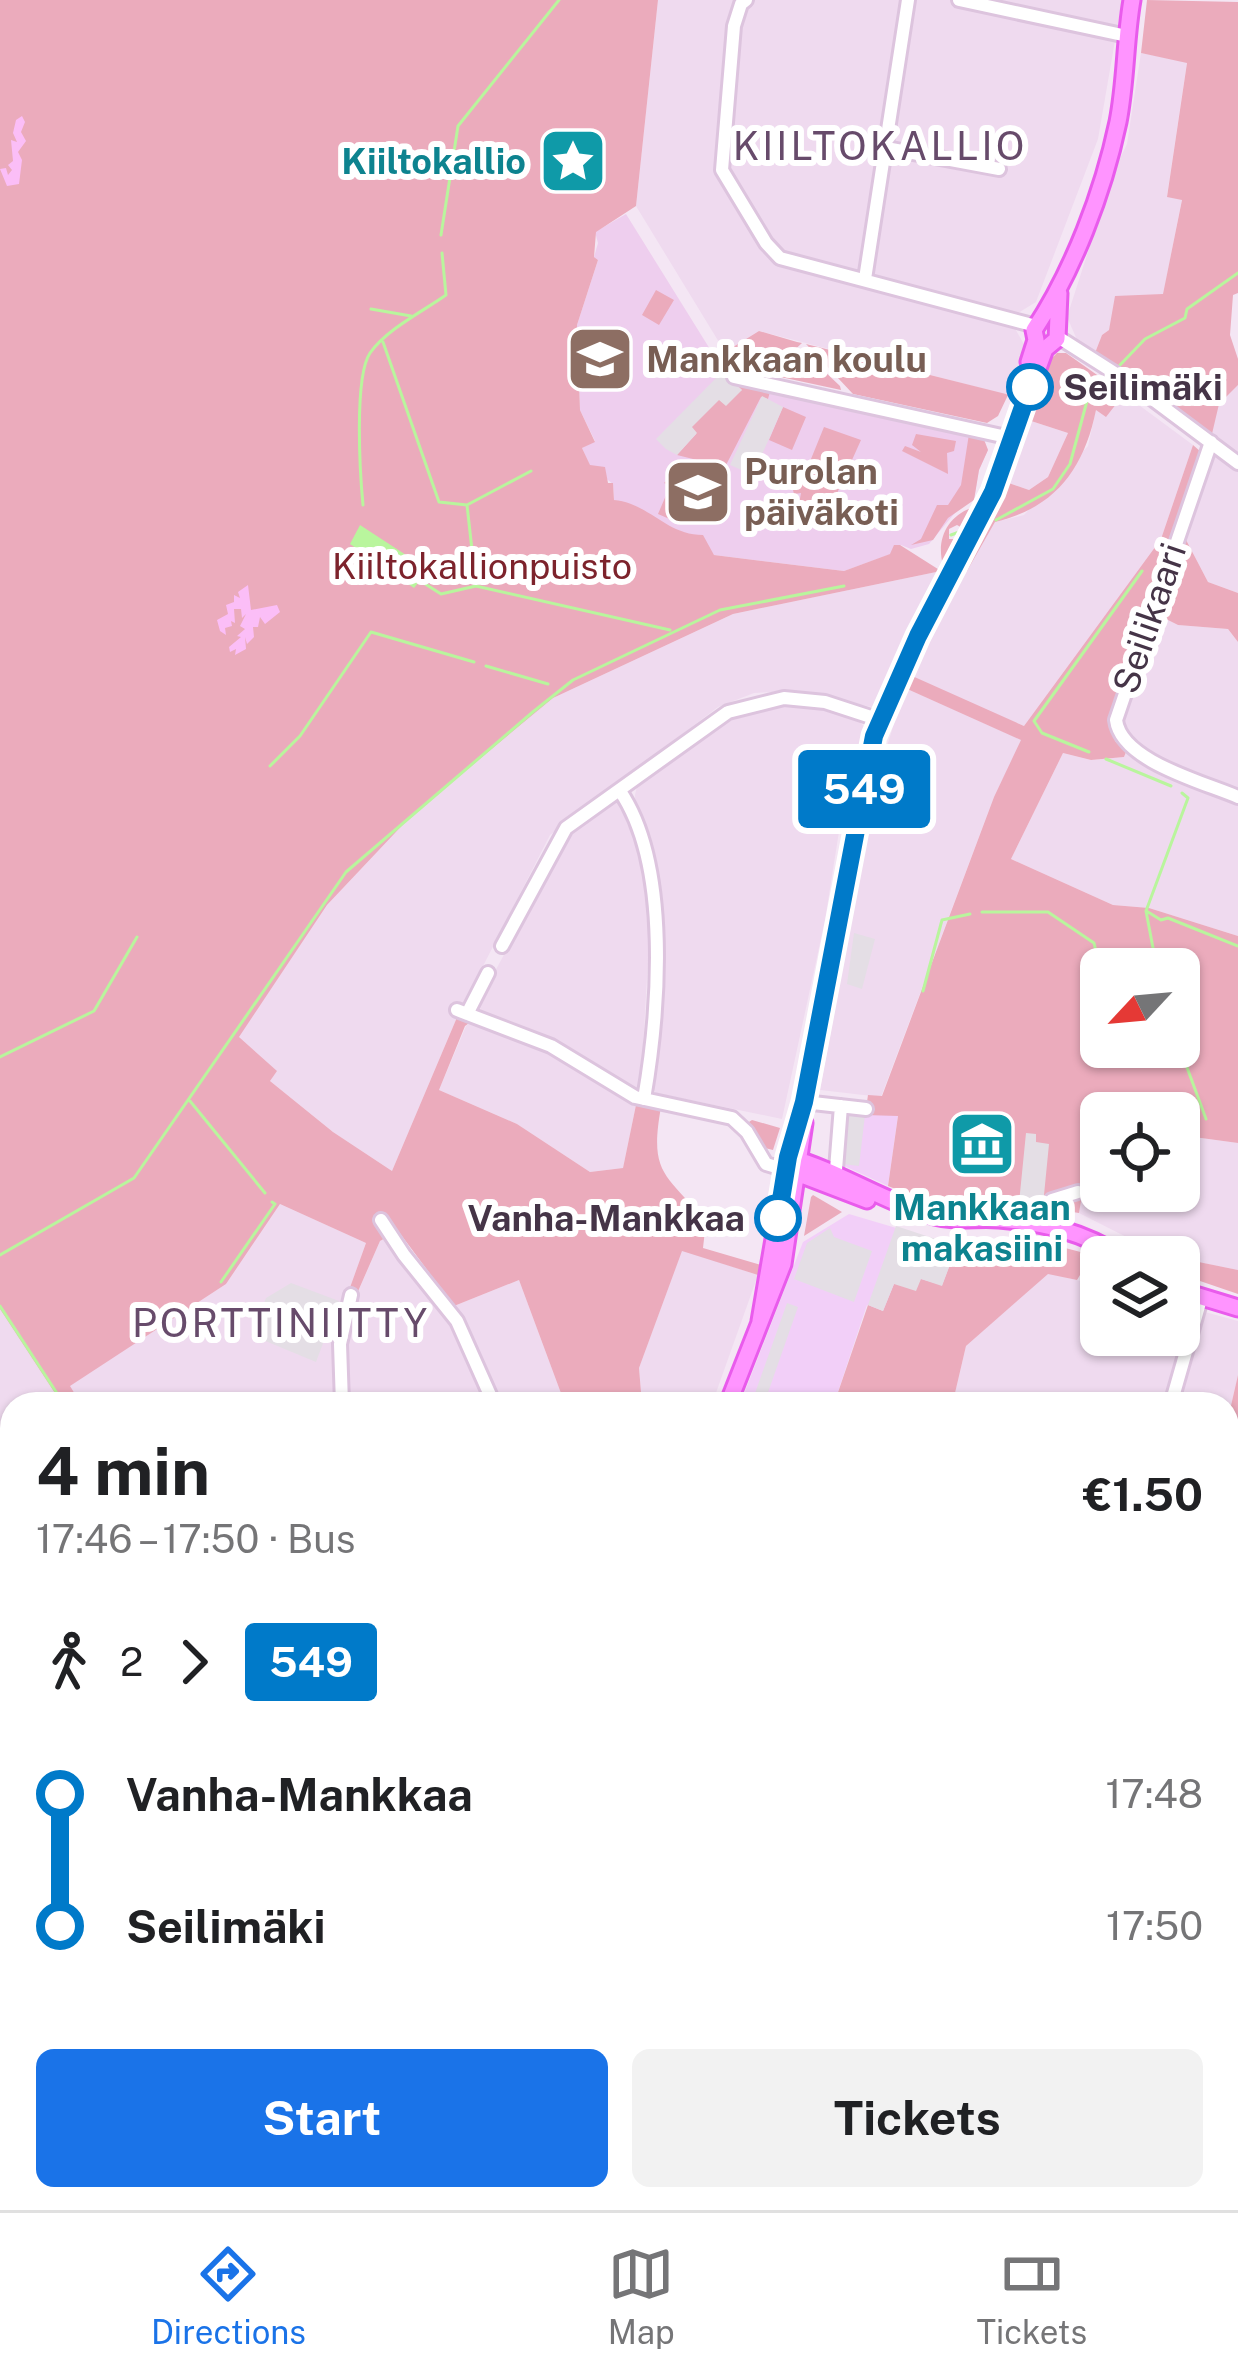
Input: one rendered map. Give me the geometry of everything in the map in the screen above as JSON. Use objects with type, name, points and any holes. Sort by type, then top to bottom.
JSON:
[{"type":"main road","points":[[733,1392],[760,1321],[880,719],[986,502],[1046,332],[1114,136],[1132,1]]},
{"type":"main road","points":[[793,1165],[835,1180],[914,1220],[946,1228],[970,1231],[1020,1223],[1086,1236]]},
{"type":"main road","points":[[1201,1299],[1238,1308]]},
{"type":"street","points":[[746,0],[734,26],[722,170],[780,258],[1046,332],[1086,352],[1238,463]]},
{"type":"street","points":[[865,279],[908,0]]},
{"type":"street","points":[[959,0],[1127,36]]},
{"type":"street","points":[[886,148],[999,169]]},
{"type":"street","points":[[734,377],[1006,437]]},
{"type":"street","name":"Seilikaari","points":[[1211,442],[1116,720],[1119,735],[1132,751],[1238,797]]},
{"type":"street","points":[[502,946],[566,828],[728,712],[784,698],[810,700],[880,719]]},
{"type":"street","points":[[620,791],[646,845],[654,881],[654,968],[644,1099]]},
{"type":"street","points":[[488,973],[462,1012],[551,1046],[620,1090],[732,1118],[747,1132],[766,1164],[793,1165]]},
{"type":"street","points":[[804,1102],[866,1109]]},
{"type":"street","points":[[835,1180],[842,1106]]},
{"type":"street","points":[[1049,1226],[1052,1200],[1078,1192]]},
{"type":"street","points":[[381,1220],[457,1321],[489,1392]]},
{"type":"street","points":[[342,1392],[340,1344],[351,1294]]},
{"type":"street","points":[[1175,1392],[1201,1299]]},
{"type":"shaded area","points":[[658,0],[1122,0],[1098,139],[1036,302],[1018,313],[1013,325],[1025,346],[1008,395],[759,331],[725,352],[636,206]]},
{"type":"shaded area","points":[[1141,53],[1187,62],[1167,196],[1182,199],[1163,295],[1116,305],[1109,330],[1095,353],[1078,342],[1067,317],[1127,144]]},
{"type":"shaded area","points":[[626,214],[735,382],[983,437],[988,450],[974,500],[959,508],[929,544],[911,549],[901,545],[891,554],[844,571],[714,555],[687,535],[614,500],[613,484],[590,466],[582,448],[595,441],[580,410],[577,325],[598,260],[594,257],[595,232]]},
{"type":"shaded area","points":[[721,373],[742,390],[726,406],[719,400],[692,427],[697,433],[677,455],[666,449],[656,439]]},
{"type":"shaded area","points":[[1238,385],[1238,593],[1208,582],[1184,536],[1218,404]]},
{"type":"shaded area","points":[[1124,394],[1193,445],[1161,539],[1024,726],[913,679],[910,675],[939,617],[995,522],[1024,515],[1088,446],[1096,409],[1106,416]]},
{"type":"shaded area","points":[[762,396],[783,407],[753,475],[730,465]]},
{"type":"shaded area","points":[[1025,419],[1068,433],[1048,477],[1029,490],[1003,481]]},
{"type":"shaded area","points":[[360,525],[429,570],[414,588],[350,544]]},
{"type":"shaded area","points":[[941,571],[872,707],[793,691],[754,693],[718,707],[550,835],[458,1015],[392,1171],[333,1132],[270,1081],[276,1071],[238,1038],[327,905],[412,815],[553,698],[733,614]]},
{"type":"shaded area","points":[[1147,609],[1178,625],[1228,629],[1238,642],[1238,936],[1149,908],[1113,905],[1011,859],[1063,753],[1091,760],[1124,757],[1111,718]]},
{"type":"shaded area","points":[[905,688],[1022,740],[994,797],[881,1097],[820,1090],[879,772]]},
{"type":"shaded area","points":[[784,702],[856,717],[866,729],[854,785],[844,800],[825,920],[782,1119],[656,1093],[651,1085],[662,928],[651,837],[636,810],[635,795],[638,782],[741,712]]},
{"type":"shaded area","points":[[615,798],[625,808],[645,861],[650,925],[641,1084],[634,1091],[561,1044],[479,1007],[568,836]]},
{"type":"shaded area","points":[[854,933],[875,939],[862,989],[847,984]]},
{"type":"shaded area","points":[[472,1021],[545,1049],[636,1105],[623,1168],[590,1172],[517,1124],[439,1090]]},
{"type":"shaded area","points":[[849,1113],[865,1115],[859,1166],[842,1164]]},
{"type":"shaded area","points":[[846,1114],[898,1115],[888,1186],[840,1164]]},
{"type":"shaded area","points":[[1026,1133],[1036,1134],[1036,1142],[1049,1144],[1043,1205],[1019,1203]]},
{"type":"shaded area","points":[[1200,1138],[1238,1143],[1238,1270],[1200,1262],[1200,1236],[1124,1236],[1079,1213],[1080,1207],[1080,1212],[1200,1212]]},
{"type":"shaded area","points":[[280,1204],[366,1243],[335,1329],[337,1392],[73,1392],[69,1386],[226,1284]]},
{"type":"shaded area","points":[[849,1214],[957,1246],[942,1286],[883,1311],[867,1305],[838,1392],[745,1392],[803,1242]]},
{"type":"shaded area","points":[[896,1226],[957,1246],[942,1286],[921,1279],[916,1291],[894,1284],[883,1311],[868,1305]]},
{"type":"shaded area","points":[[830,1228],[834,1237],[872,1251],[854,1302],[794,1279],[807,1243]]},
{"type":"shaded area","points":[[387,1237],[462,1341],[485,1392],[348,1392],[346,1355],[354,1301],[380,1241]]},
{"type":"shaded area","points":[[682,1250],[758,1275],[716,1392],[641,1392],[639,1368]]},
{"type":"shaded area","points":[[1048,1273],[1080,1281],[1080,1356],[1200,1356],[1200,1311],[1238,1321],[1234,1392],[955,1392],[966,1346]]},
{"type":"shaded area","points":[[519,1280],[561,1392],[493,1392],[454,1306]]},
{"type":"shaded area","points":[[291,1283],[339,1301],[316,1362],[251,1335],[266,1298]]},
{"type":"shaded area","points":[[787,1303],[798,1307],[768,1392],[755,1392]]},
{"type":"shaded area","points":[[0,1309],[54,1392],[0,1392]]},
{"type":"green space","name":"Kiiltokallionpuisto","points":[[0,0],[658,0],[636,206],[596,232],[594,257],[598,260],[577,325],[580,410],[595,442],[582,448],[590,465],[605,467],[614,500],[678,530],[703,535],[714,555],[844,571],[890,554],[894,545],[900,545],[941,571],[733,614],[553,698],[412,815],[327,905],[239,1037],[277,1071],[270,1081],[333,1132],[392,1171],[458,1015],[472,1021],[465,1026],[439,1090],[517,1124],[590,1172],[623,1168],[636,1105],[661,1107],[659,1160],[671,1182],[706,1221],[703,1248],[761,1265],[758,1275],[682,1251],[639,1368],[641,1392],[561,1392],[519,1280],[454,1306],[390,1220],[387,1237],[380,1241],[356,1296],[348,1293],[366,1243],[280,1204],[226,1284],[70,1386],[74,1392],[54,1392],[0,1309]]},
{"type":"green space","points":[[1147,0],[1238,2],[1238,293],[1233,295],[1230,335],[1238,359],[1238,385],[1219,404],[1211,438],[1095,353],[1109,330],[1115,296],[1163,294],[1182,200],[1167,197],[1187,63],[1141,53]]},
{"type":"green space","points":[[656,290],[674,300],[659,325],[642,315]]},
{"type":"green space","points":[[759,331],[802,343],[769,374],[737,368],[725,352]]},
{"type":"green space","points":[[806,344],[1008,395],[998,416],[987,423],[853,394]]},
{"type":"green space","points":[[803,351],[840,386],[841,390],[776,376]]},
{"type":"green space","points":[[1057,353],[1066,353],[1124,394],[1106,417],[1096,410],[1084,450],[1063,483],[1034,507],[995,522],[967,571],[965,566],[991,517],[1003,481],[1029,490],[1048,477],[1068,433],[1025,419],[1047,363]]},
{"type":"green space","points":[[735,383],[771,388],[768,399],[761,397],[725,467],[677,455],[696,434],[691,427],[719,399],[742,390]]},
{"type":"green space","points":[[783,407],[806,417],[792,450],[769,440]]},
{"type":"green space","points":[[824,427],[861,440],[834,500],[840,504],[836,512],[828,509],[817,516],[790,512],[799,504],[801,493],[793,490],[800,486]]},
{"type":"green space","points":[[916,434],[956,441],[954,451],[947,453],[948,474],[902,451],[905,446],[921,452],[912,445]]},
{"type":"green space","points":[[969,434],[983,437],[988,450],[974,500],[948,518],[933,540],[911,545],[921,539],[937,505],[948,505],[961,485]]},
{"type":"green space","points":[[1193,445],[1201,452],[1111,718],[1124,757],[1091,760],[1063,753],[1011,859],[1113,905],[1149,908],[1238,936],[1238,1143],[1200,1138],[1200,1092],[1080,1092],[1079,1213],[1034,1206],[948,1210],[888,1186],[898,1116],[865,1115],[868,1095],[882,1096],[994,797],[1021,740],[905,688],[910,675],[1024,726],[1161,539]]},
{"type":"green space","name":"Purolan päiväkoti","points":[[680,467],[691,472],[689,479],[722,495],[717,506],[686,515],[681,524],[658,514],[670,486],[664,483]]},
{"type":"green space","points":[[971,508],[964,529],[957,525],[949,529],[949,539],[960,539],[943,565],[945,530]]},
{"type":"green space","points":[[1184,536],[1208,582],[1238,593],[1238,642],[1228,629],[1178,625],[1156,614]]},
{"type":"green space","points":[[752,1120],[780,1128],[773,1150],[761,1147],[746,1124]]},
{"type":"green space","points":[[811,1197],[842,1212],[804,1236]]},
{"type":"green space","points":[[1023,1237],[1080,1252],[1080,1275],[1077,1280],[1048,1274],[966,1346],[955,1392],[838,1392],[868,1305],[883,1311],[894,1284],[921,1279],[942,1285],[957,1246],[967,1240],[975,1244]]},
{"type":"green space","points":[[1200,1262],[1238,1270],[1238,1294],[1200,1281]]},
{"type":"sand","points":[[22,116],[26,141],[18,152],[22,160],[19,184],[7,186],[0,169],[6,168],[8,175],[12,170],[8,165],[13,161],[11,140],[17,142],[13,133]]},
{"type":"sand","points":[[248,585],[251,610],[277,605],[280,612],[265,624],[260,617],[258,627],[253,627],[254,637],[247,644],[245,637],[246,649],[235,655],[236,649],[230,652],[229,647],[241,637],[237,636],[245,629],[240,626],[246,614],[242,618],[241,609],[234,609],[235,623],[225,628],[226,635],[217,620],[228,614],[226,605],[234,602],[234,595],[240,598],[238,592]]},
{"type":"waterway","points":[[441,235],[458,126],[559,0]]},
{"type":"waterway","points":[[363,505],[359,426],[365,365],[386,336],[446,295],[442,253]]},
{"type":"waterway","points":[[1120,365],[1145,339],[1185,318],[1187,309],[1238,273]]},
{"type":"waterway","points":[[371,309],[411,316]]},
{"type":"waterway","points":[[383,342],[439,502],[467,505]]},
{"type":"waterway","points":[[996,520],[1053,489],[1070,464],[1087,401],[1108,384]]},
{"type":"waterway","points":[[476,586],[467,505],[531,471]]},
{"type":"waterway","points":[[951,535],[962,531]]},
{"type":"waterway","points":[[1089,752],[1042,733],[1034,721],[1142,571]]},
{"type":"waterway","points":[[419,580],[441,594],[476,586],[670,630]]},
{"type":"waterway","points":[[0,1255],[134,1178],[346,872],[573,680],[720,610],[844,586]]},
{"type":"waterway","points":[[270,766],[300,736],[371,632],[474,662]]},
{"type":"waterway","points":[[486,666],[548,684]]},
{"type":"waterway","points":[[1106,759],[1171,786]]},
{"type":"waterway","points":[[1153,948],[1146,911],[1188,798],[1182,793]]},
{"type":"waterway","points":[[982,912],[1048,912],[1095,948]]},
{"type":"waterway","points":[[1148,912],[1238,946]]},
{"type":"waterway","points":[[923,991],[942,920],[970,914]]},
{"type":"waterway","points":[[0,1057],[94,1011],[137,937]]},
{"type":"waterway","points":[[1187,1068],[1206,1119]]},
{"type":"waterway","points":[[190,1101],[265,1193]]},
{"type":"waterway","points":[[221,1282],[275,1204],[272,1202]]},
{"type":"waterway","points":[[0,1306],[56,1392]]},
{"type":"bus line","name":"549","points":[[778,1218],[874,736],[918,636],[993,492],[1030,387]]},
{"type":"place","name":"Kiiltokallio","points":[[573,161]]},
{"type":"place","name":"Mankkaan koulu","points":[[600,359]]},
{"type":"place","name":"Seilimäki","points":[[1030,387]]},
{"type":"place","name":"Purolan päiväkoti","points":[[698,492]]},
{"type":"place","name":"Mankkaan makasiini","points":[[982,1144]]},
{"type":"place","name":"Vanha-Mankkaa","points":[[778,1218]]},
{"type":"district","name":"KIILTOKALLIO","points":[[880,146]]},
{"type":"district","name":"PORTTINIITTY","points":[[281,1323]]}]
